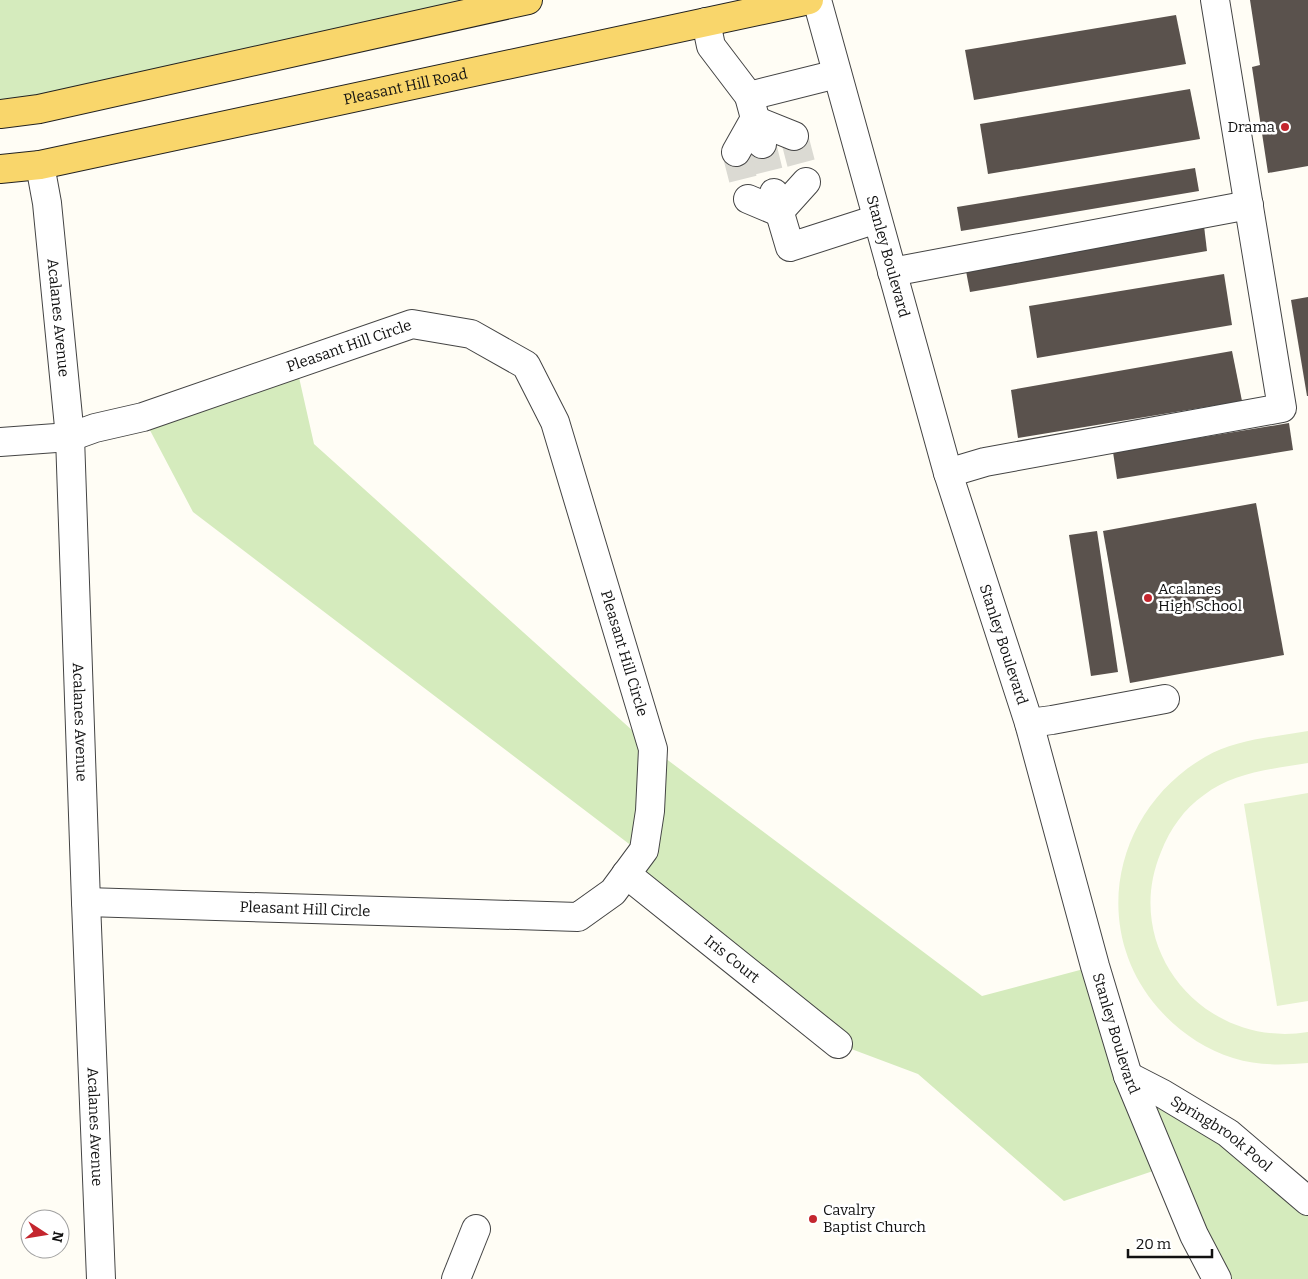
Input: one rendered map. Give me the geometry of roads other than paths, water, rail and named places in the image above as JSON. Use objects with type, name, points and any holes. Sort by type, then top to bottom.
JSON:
[{"type":"main road","points":[[0,114],[39,109],[528,0]]},
{"type":"main road","name":"Pleasant Hill Road","points":[[0,169],[40,165],[809,0]]},
{"type":"street","name":"Stanley Boulevard","points":[[817,0],[948,473],[1029,722],[1092,957],[1128,1076],[1194,1235],[1217,1279]]},
{"type":"street","points":[[948,473],[985,462],[1282,408],[1215,0]]},
{"type":"street","points":[[706,22],[712,46],[755,120],[794,136]]},
{"type":"street","points":[[736,152],[755,120],[837,74]]},
{"type":"street","name":"Acalanes Avenue","points":[[40,165],[47,203],[70,437],[101,1279]]},
{"type":"street","points":[[748,200],[776,202],[806,182]]},
{"type":"street","points":[[776,202],[790,246],[877,219]]},
{"type":"street","points":[[892,272],[1248,204]]},
{"type":"street","name":"Pleasant Hill Circle","points":[[0,442],[70,437],[96,428],[143,417],[412,324],[471,334],[526,365],[555,422],[653,749],[650,811],[644,850],[613,892],[578,917],[86,902]]},
{"type":"street","points":[[1029,722],[1052,720],[1165,699]]},
{"type":"street","name":"Iris Court","points":[[626,874],[838,1044]]},
{"type":"street","name":"Springbrook Pool","points":[[1128,1076],[1163,1094],[1228,1133],[1308,1201]]},
{"type":"street","points":[[456,1279],[476,1229]]},
{"type":"tunnel","points":[[794,136],[806,182]]},
{"type":"tunnel","points":[[762,144],[774,193]]},
{"type":"tunnel","points":[[736,152],[748,199]]},
{"type":"place","name":"Drama","points":[[1285,127]]},
{"type":"place","name":"Acalanes High School","points":[[1148,598]]},
{"type":"place","name":"Cavalry Baptist Church","points":[[813,1219]]}]
